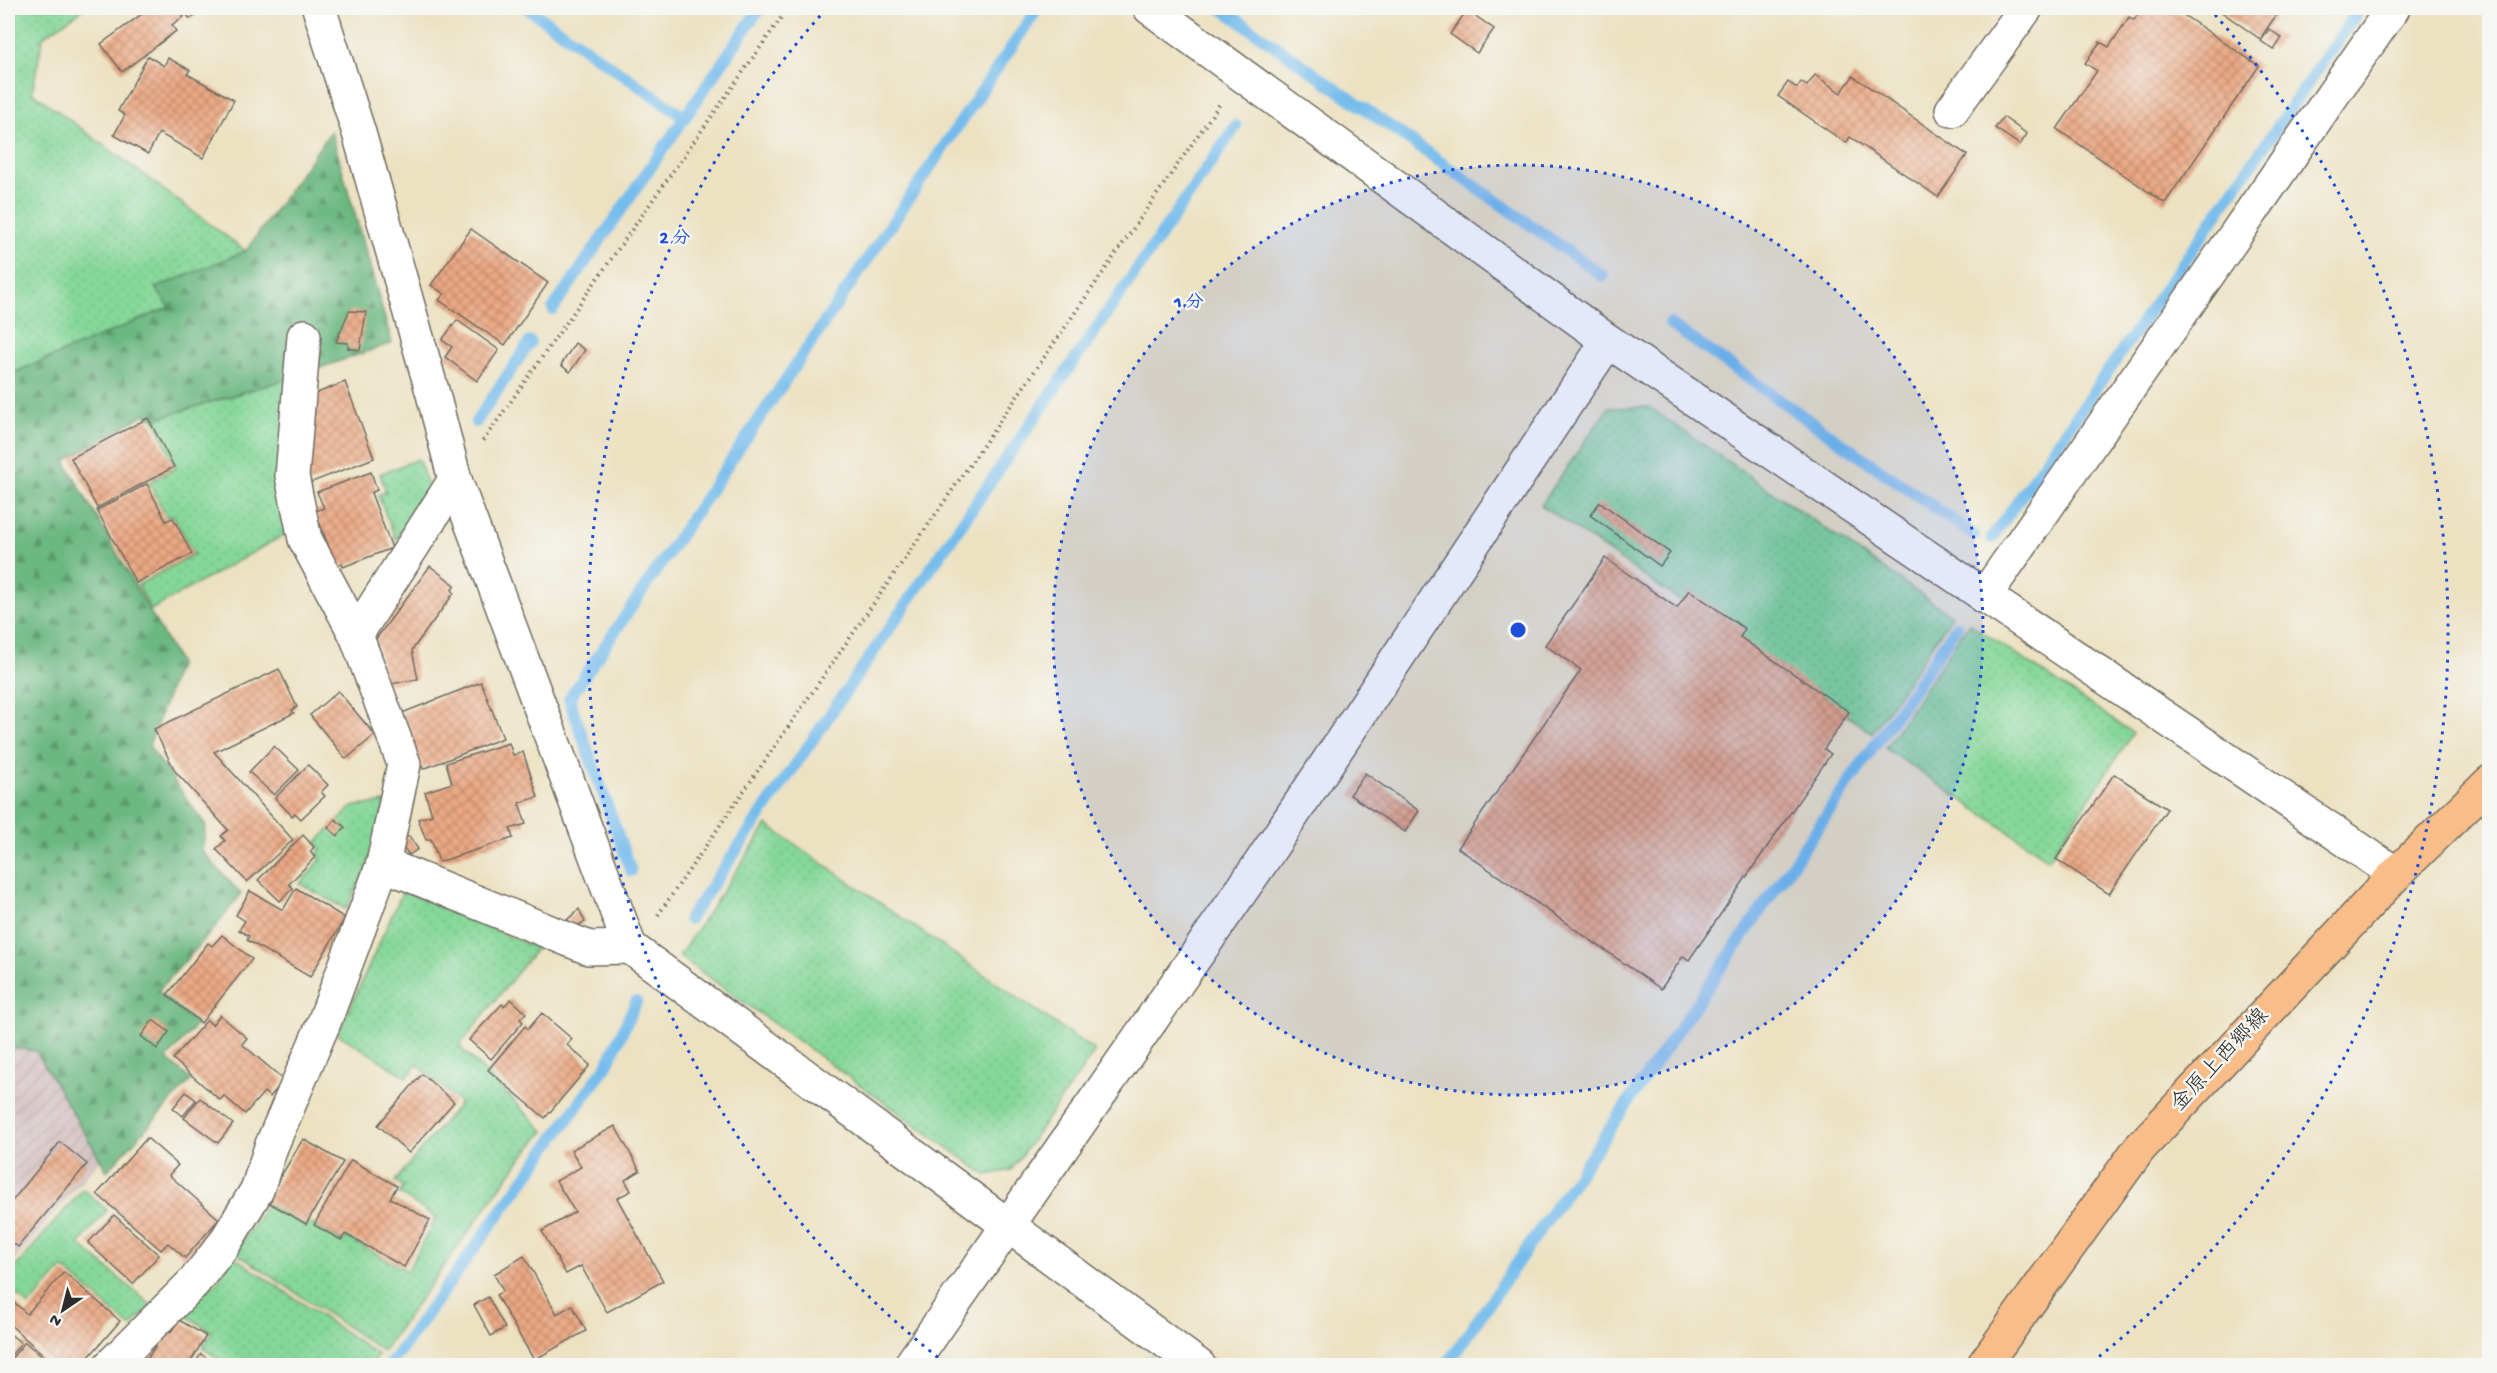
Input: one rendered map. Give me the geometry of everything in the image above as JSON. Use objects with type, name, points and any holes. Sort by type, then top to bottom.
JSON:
[{"type":"main road","name":"金原上西郷線","points":[[1983,1365],[2139,1149],[2396,874],[2490,782]]},
{"type":"street","points":[[319,8],[359,133],[434,394],[455,480],[630,947],[1006,1226],[1198,1365]]},
{"type":"street","points":[[1150,8],[1242,72],[1608,341],[2396,874]]},
{"type":"street","points":[[1952,110],[2026,8]]},
{"type":"street","points":[[1984,597],[2393,8]]},
{"type":"street","points":[[110,1365],[194,1282],[224,1244],[257,1190],[271,1147],[325,1020],[382,864],[404,764],[356,635],[305,539],[292,476],[304,336]]},
{"type":"street","points":[[909,1365],[1260,864],[1608,341]]},
{"type":"street","points":[[356,635],[455,480]]},
{"type":"street","points":[[382,864],[589,948],[630,947]]},
{"type":"path","points":[[455,480],[788,8]]},
{"type":"path","points":[[630,947],[667,904],[1242,72]]},
{"type":"shaded area","points":[[8,1047],[36,1051],[100,1159],[8,1268]]},
{"type":"green space","points":[[8,8],[85,8],[43,37],[32,92],[246,251],[156,288],[170,307],[16,372],[8,361]]},
{"type":"green space","points":[[331,131],[392,343],[294,377],[155,419],[145,414],[65,461],[179,663],[149,746],[206,826],[202,851],[241,894],[213,930],[158,991],[197,1024],[167,1059],[191,1080],[107,1171],[36,1051],[8,1047],[8,361],[16,372],[170,307],[155,288],[246,251]]},
{"type":"green space","points":[[294,377],[291,531],[151,610],[138,585],[194,554],[173,515],[167,518],[149,482],[176,468],[155,419]]},
{"type":"green space","points":[[1649,407],[1952,616],[1872,733],[1541,505],[1608,408]]},
{"type":"green space","points":[[418,459],[430,490],[396,540],[378,495],[386,492],[380,474]]},
{"type":"green space","points":[[1969,623],[2133,733],[2049,859],[1885,748]]},
{"type":"green space","points":[[386,802],[366,870],[346,909],[300,884],[321,859],[317,854],[321,849],[316,843],[352,807]]},
{"type":"green space","points":[[767,825],[1095,1051],[1011,1170],[986,1175],[679,956]]},
{"type":"green space","points":[[403,891],[537,948],[459,1046],[544,1131],[519,1161],[383,1351],[235,1252],[267,1204],[307,1227],[310,1223],[342,1242],[346,1237],[407,1271],[436,1218],[399,1193],[404,1187],[395,1181],[460,1103],[417,1064],[407,1077],[338,1034]]},
{"type":"green space","points":[[83,1189],[107,1210],[79,1244],[151,1305],[131,1327],[63,1268],[29,1306],[8,1287],[8,1276]]},
{"type":"green space","points":[[233,1256],[378,1355],[371,1365],[227,1365],[203,1348],[212,1332],[182,1313],[218,1281]]},
{"type":"building","points":[[150,8],[178,8],[184,16],[172,25],[176,31],[122,72],[101,44]]},
{"type":"building","points":[[182,8],[207,8],[190,19]]},
{"type":"building","points":[[2142,8],[2173,8],[2259,66],[2165,203],[2057,129],[2097,71],[2085,63],[2100,42],[2109,47],[2129,17],[2134,20]]},
{"type":"building","points":[[2216,8],[2281,8],[2260,39]]},
{"type":"building","points":[[1467,10],[1494,29],[1477,53],[1450,34]]},
{"type":"building","points":[[2269,29],[2282,38],[2274,50],[2261,41]]},
{"type":"building","points":[[148,56],[164,66],[168,58],[190,70],[187,74],[234,100],[203,158],[159,133],[148,154],[114,135],[125,115],[118,111]]},
{"type":"building","points":[[1815,75],[1841,93],[1853,76],[1967,155],[1938,197],[1850,137],[1846,143],[1778,96],[1788,82],[1797,88],[1801,82],[1807,86]]},
{"type":"building","points":[[2003,117],[2027,134],[2020,145],[1995,128]]},
{"type":"building","points":[[471,229],[548,283],[505,345],[439,300],[444,294],[431,285]]},
{"type":"building","points":[[349,311],[366,312],[360,350],[348,348],[348,343],[336,342]]},
{"type":"building","points":[[457,320],[499,350],[477,381],[445,357],[452,347],[442,340]]},
{"type":"building","points":[[575,343],[585,350],[570,372],[561,365]]},
{"type":"building","points":[[345,382],[374,458],[307,484],[312,395]]},
{"type":"building","points":[[148,418],[174,467],[97,508],[71,458]]},
{"type":"building","points":[[371,472],[377,490],[371,493],[392,548],[343,567],[342,563],[336,566],[315,511],[324,508],[317,492]]},
{"type":"building","points":[[147,484],[166,521],[173,518],[192,554],[136,583],[97,510]]},
{"type":"building","points":[[1600,502],[1670,553],[1660,566],[1590,515]]},
{"type":"building","points":[[1605,558],[1677,608],[1689,590],[1745,629],[1740,637],[1849,712],[1824,749],[1831,754],[1689,960],[1683,956],[1661,989],[1458,848],[1581,670],[1545,645]]},
{"type":"building","points":[[430,566],[455,585],[452,590],[454,593],[412,650],[418,679],[386,685],[376,639]]},
{"type":"building","points":[[279,669],[297,707],[292,710],[294,713],[214,752],[293,840],[247,882],[216,849],[225,841],[221,836],[228,830],[175,771],[154,729]]},
{"type":"building","points":[[481,682],[503,738],[423,769],[402,713]]},
{"type":"building","points":[[338,691],[375,735],[346,759],[310,715]]},
{"type":"building","points":[[509,743],[513,755],[523,752],[538,797],[519,803],[526,824],[510,829],[513,838],[439,862],[431,839],[426,840],[418,819],[432,815],[425,792],[452,783],[446,763]]},
{"type":"building","points":[[274,746],[299,770],[274,795],[249,772]]},
{"type":"building","points":[[308,765],[328,785],[321,792],[325,796],[301,819],[295,813],[292,816],[275,798]]},
{"type":"building","points":[[1365,773],[1419,811],[1405,832],[1350,795]]},
{"type":"building","points":[[2114,774],[2167,809],[2109,894],[2056,859]]},
{"type":"building","points":[[335,819],[345,827],[338,836],[328,828]]},
{"type":"building","points":[[303,835],[314,847],[310,852],[315,857],[289,884],[293,888],[280,901],[258,880]]},
{"type":"building","points":[[409,836],[418,849],[409,855],[399,842]]},
{"type":"building","points":[[296,888],[345,918],[310,977],[247,940],[249,936],[239,930],[245,921],[236,915],[250,891],[283,910]]},
{"type":"building","points":[[579,909],[585,922],[576,926],[567,920]]},
{"type":"building","points":[[222,935],[252,959],[201,1023],[167,995],[208,943],[212,946]]},
{"type":"building","points":[[511,999],[526,1013],[520,1019],[523,1022],[491,1059],[469,1040],[502,1004],[504,1006]]},
{"type":"building","points":[[542,1013],[572,1039],[567,1045],[590,1065],[545,1118],[488,1070],[525,1026],[528,1029]]},
{"type":"building","points":[[220,1015],[247,1038],[242,1044],[284,1080],[270,1097],[264,1092],[245,1114],[224,1096],[220,1100],[173,1059],[207,1020],[212,1025]]},
{"type":"building","points":[[153,1020],[169,1032],[157,1049],[141,1036]]},
{"type":"building","points":[[422,1074],[454,1102],[409,1153],[378,1125]]},
{"type":"building","points":[[186,1092],[196,1100],[183,1116],[173,1108]]},
{"type":"building","points":[[200,1098],[233,1124],[218,1143],[184,1118]]},
{"type":"building","points":[[615,1126],[640,1171],[625,1180],[631,1191],[617,1198],[663,1281],[607,1312],[581,1266],[566,1274],[542,1231],[575,1212],[556,1181],[581,1167],[571,1150]]},
{"type":"building","points":[[147,1138],[178,1165],[169,1175],[219,1219],[185,1258],[168,1243],[161,1250],[97,1194]]},
{"type":"building","points":[[303,1139],[343,1162],[306,1224],[266,1201]]},
{"type":"building","points":[[60,1142],[87,1164],[18,1247],[8,1239],[8,1206]]},
{"type":"building","points":[[351,1160],[397,1186],[390,1198],[430,1220],[404,1267],[345,1234],[341,1240],[314,1225]]},
{"type":"building","points":[[114,1215],[159,1255],[133,1284],[88,1243]]},
{"type":"building","points":[[524,1256],[557,1314],[572,1305],[586,1331],[534,1360],[496,1295],[503,1291],[494,1274]]},
{"type":"building","points":[[64,1272],[120,1321],[81,1366],[56,1366],[8,1323],[8,1297],[27,1314]]},
{"type":"building","points":[[488,1297],[505,1328],[491,1336],[474,1305]]},
{"type":"building","points":[[179,1320],[206,1336],[188,1366],[143,1366],[165,1330],[170,1333]]},
{"type":"building","points":[[8,1332],[21,1343],[8,1359]]},
{"type":"building","points":[[25,1342],[53,1366],[17,1366],[10,1360]]},
{"type":"building","points":[[201,1354],[218,1366],[193,1366]]},
{"type":"waterway","points":[[527,8],[684,117]]},
{"type":"waterway","points":[[553,309],[760,8]]},
{"type":"waterway","points":[[631,871],[569,699],[1038,8]]},
{"type":"waterway","points":[[1221,8],[1603,276]]},
{"type":"waterway","points":[[1992,538],[2360,8]]},
{"type":"waterway","points":[[689,919],[1236,126]]},
{"type":"waterway","points":[[1670,324],[1974,535]]},
{"type":"waterway","points":[[476,422],[530,342]]},
{"type":"waterway","points":[[1446,1366],[1957,626]]},
{"type":"waterway","points":[[389,1366],[607,1065],[636,1002]]},
{"type":"waterway","points":[[1146,1366],[1150,1361]]}]
